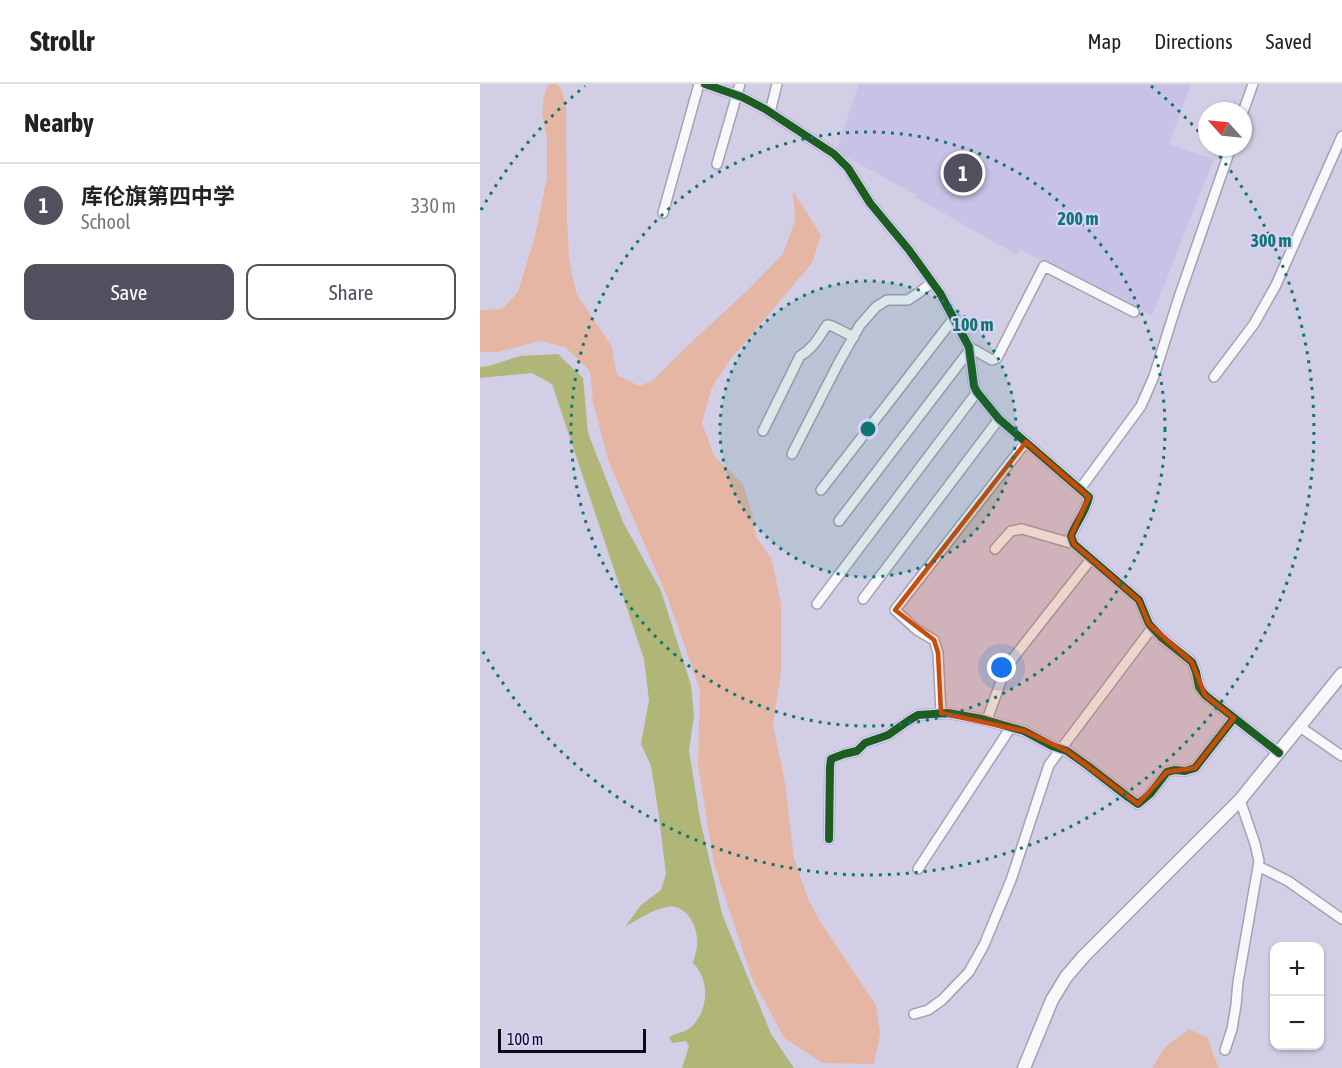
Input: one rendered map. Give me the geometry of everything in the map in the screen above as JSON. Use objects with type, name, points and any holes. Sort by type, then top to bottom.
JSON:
[{"type":"street","points":[[663,213],[699,84]]},
{"type":"street","points":[[705,84],[737,95],[770,112],[834,154],[848,168],[870,203],[909,250],[940,293],[969,349],[974,386],[977,392],[999,418],[1089,497],[1087,507],[1071,536],[1074,544]]},
{"type":"street","points":[[717,164],[740,84]]},
{"type":"street","points":[[770,112],[777,84]]},
{"type":"street","points":[[1247,102],[1253,84]]},
{"type":"street","points":[[1214,377],[1254,324],[1276,285],[1342,136]]},
{"type":"street","points":[[1080,489],[1141,406],[1154,376],[1228,156]]},
{"type":"street","points":[[969,349],[992,360],[997,358],[1044,266],[1134,312]]},
{"type":"street","points":[[792,454],[860,325],[876,307],[887,300],[908,300],[932,282]]},
{"type":"street","points":[[821,489],[954,318]]},
{"type":"street","points":[[763,431],[800,356],[808,352],[827,325],[854,337]]},
{"type":"street","points":[[839,521],[969,349]]},
{"type":"street","points":[[817,604],[977,392]]},
{"type":"street","points":[[863,599],[999,418]]},
{"type":"street","points":[[941,713],[938,653],[934,640],[917,630],[895,610],[1026,442]]},
{"type":"street","points":[[995,549],[1011,531],[1022,529],[1074,544],[1139,600],[1152,628],[1192,662],[1199,687],[1205,695],[1279,753]]},
{"type":"street","points":[[987,720],[1005,670],[1091,559]]},
{"type":"street","points":[[914,1014],[928,1010],[942,1000],[969,972],[984,945],[1011,880],[1049,765],[1152,628]]},
{"type":"street","points":[[1024,1068],[1052,1000],[1066,976],[1240,800],[1342,674]]},
{"type":"street","points":[[829,839],[831,759],[857,751],[865,743],[888,735],[918,715],[948,713],[987,720],[1024,731],[1067,752],[1138,804],[1150,794],[1167,772],[1195,768],[1234,718]]},
{"type":"street","points":[[918,869],[1011,727]]},
{"type":"street","points":[[1300,727],[1342,756]]},
{"type":"street","points":[[1225,1050],[1232,1029],[1259,861],[1240,800]]},
{"type":"street","points":[[1258,866],[1288,881],[1342,919]]},
{"type":"highlighted area","points":[[1026,442],[1089,497],[1071,536],[1074,544],[1139,600],[1149,624],[1192,662],[1205,695],[1234,718],[1195,768],[1167,772],[1138,804],[1067,751],[1024,731],[941,713],[938,653],[934,640],[895,610]]},
{"type":"shaded area","points":[[548,84],[557,84],[562,90],[566,109],[569,258],[576,293],[612,347],[617,375],[639,386],[652,381],[783,254],[795,221],[793,191],[821,235],[812,263],[730,360],[712,387],[702,423],[714,456],[743,484],[756,537],[772,560],[781,604],[781,671],[773,725],[785,782],[794,858],[808,899],[820,921],[876,1005],[880,1034],[874,1064],[823,1063],[784,1038],[752,978],[714,864],[698,765],[700,690],[667,596],[608,460],[593,402],[590,371],[565,347],[540,341],[498,352],[480,352],[480,310],[502,309],[518,292],[535,237],[547,177],[547,138],[542,113]]},
{"type":"shaded area","points":[[859,84],[1191,84],[1169,144],[1198,154],[1198,156],[1214,159],[1152,316],[1019,249],[1017,255],[836,151]]},
{"type":"shaded area","points":[[558,354],[583,378],[588,433],[623,522],[661,591],[691,685],[694,715],[689,751],[700,819],[722,914],[771,1034],[794,1068],[682,1068],[689,1046],[686,1041],[673,1043],[669,1038],[688,1030],[696,1022],[701,1014],[705,996],[703,978],[693,963],[697,945],[694,924],[680,909],[667,907],[625,927],[641,905],[661,890],[666,874],[651,766],[641,744],[649,700],[644,659],[552,384],[532,373],[480,378],[480,367],[520,356]]},
{"type":"shaded area","points":[[1189,1029],[1208,1038],[1219,1068],[1152,1068],[1165,1047]]},
{"type":"cycle path","points":[[705,84],[742,97],[765,109],[834,154],[848,168],[870,203],[909,250],[940,293],[969,347],[974,386],[977,392],[999,419],[1089,497],[1071,536],[1074,544],[1139,600],[1149,624],[1162,638],[1192,662],[1199,687],[1205,695],[1279,753]]},
{"type":"cycle path","points":[[829,839],[831,759],[857,751],[865,743],[888,735],[918,715],[948,713],[982,719],[1024,731],[1067,751],[1138,804],[1150,794],[1167,772],[1195,768],[1234,718]]},
{"type":"place","name":"库伦旗第四中学","points":[[963,173]]}]
